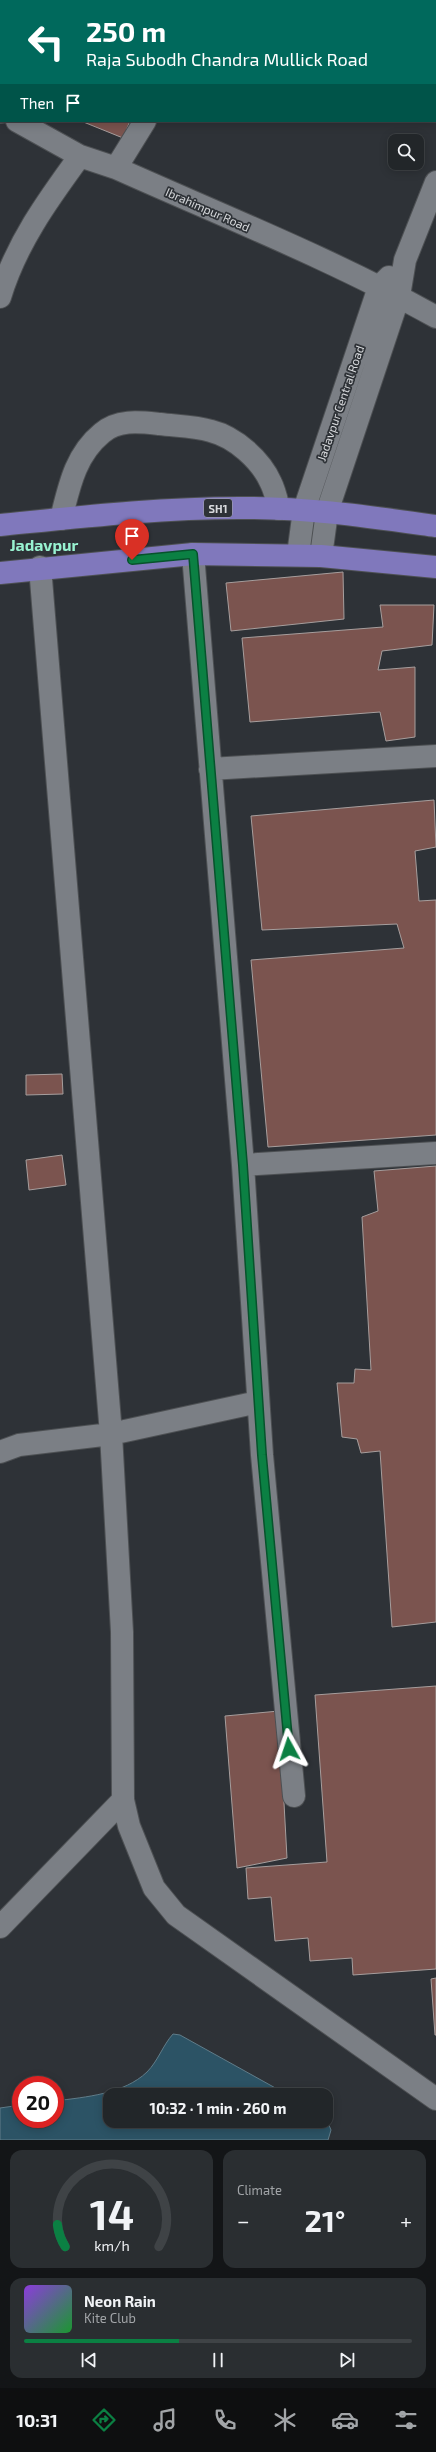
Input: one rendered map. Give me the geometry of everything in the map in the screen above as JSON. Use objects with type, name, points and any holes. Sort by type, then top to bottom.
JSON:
[{"type":"main road","name":"SH1","points":[[0,525],[152,510],[241,508],[327,512],[436,526]]},
{"type":"main road","points":[[0,573],[40,567],[193,554],[321,556],[436,567]]},
{"type":"street","name":"Ibrahimpur Road","points":[[19,122],[80,156],[116,168],[399,296],[436,317]]},
{"type":"street","points":[[116,168],[144,122]]},
{"type":"street","points":[[0,297],[6,276],[38,214],[80,156]]},
{"type":"street","name":"Jadavpur Central Road","points":[[321,556],[327,512],[399,296],[404,260],[436,182]]},
{"type":"street","name":"Jadavpur Central Road","points":[[298,555],[304,510],[379,287],[404,260]]},
{"type":"street","points":[[61,519],[76,468],[90,444],[103,431],[116,425],[134,422],[211,430],[228,438],[261,466],[271,483],[279,509]]},
{"type":"street","points":[[193,554],[243,1165],[258,1402],[294,1796]]},
{"type":"street","points":[[40,567],[110,1434],[122,1632],[123,1800],[129,1826],[154,1888],[176,1914],[436,2099]]},
{"type":"street","points":[[210,769],[436,756]]},
{"type":"street","points":[[243,1165],[436,1153]]},
{"type":"street","points":[[0,1452],[19,1445],[110,1434],[258,1402]]},
{"type":"street","points":[[0,1927],[123,1800]]},
{"type":"water","points":[[173,2034],[180,2035],[275,2088],[120,2088],[138,2079],[147,2072]]},
{"type":"water","points":[[103,2093],[103,2128],[330,2128],[331,2130],[328,2140],[0,2140],[0,2108],[12,2106],[12,2128],[64,2128],[64,2100]]},
{"type":"building","points":[[83,122],[130,122],[123,138]]},
{"type":"building","points":[[343,572],[344,619],[231,631],[226,583]]},
{"type":"building","points":[[380,605],[434,605],[432,645],[382,651],[378,670],[415,667],[415,737],[386,741],[380,712],[250,722],[242,638],[383,627]]},
{"type":"building","points":[[434,800],[436,847],[415,851],[419,901],[436,900],[436,1135],[268,1147],[251,960],[404,948],[397,924],[262,930],[251,816]]},
{"type":"building","points":[[62,1074],[63,1094],[26,1095],[26,1075]]},
{"type":"building","points":[[62,1155],[66,1185],[29,1190],[26,1160]]},
{"type":"building","points":[[436,1166],[436,1622],[392,1627],[380,1451],[361,1453],[357,1439],[342,1437],[337,1383],[354,1383],[355,1369],[371,1370],[362,1217],[378,1211],[374,1171]]},
{"type":"building","points":[[436,1686],[436,1969],[353,1975],[352,1958],[310,1961],[308,1938],[275,1941],[271,1897],[248,1899],[246,1868],[327,1862],[315,1695]]},
{"type":"building","points":[[279,1711],[287,1858],[237,1868],[225,1716]]},
{"type":"building","points":[[436,1978],[436,2035],[435,2035],[431,1979]]},
{"type":"district","name":"Jadavpur","points":[[44,544]]},
{"type":"route","points":[[132,560],[193,554],[243,1165],[262,1455],[289,1749]]}]
